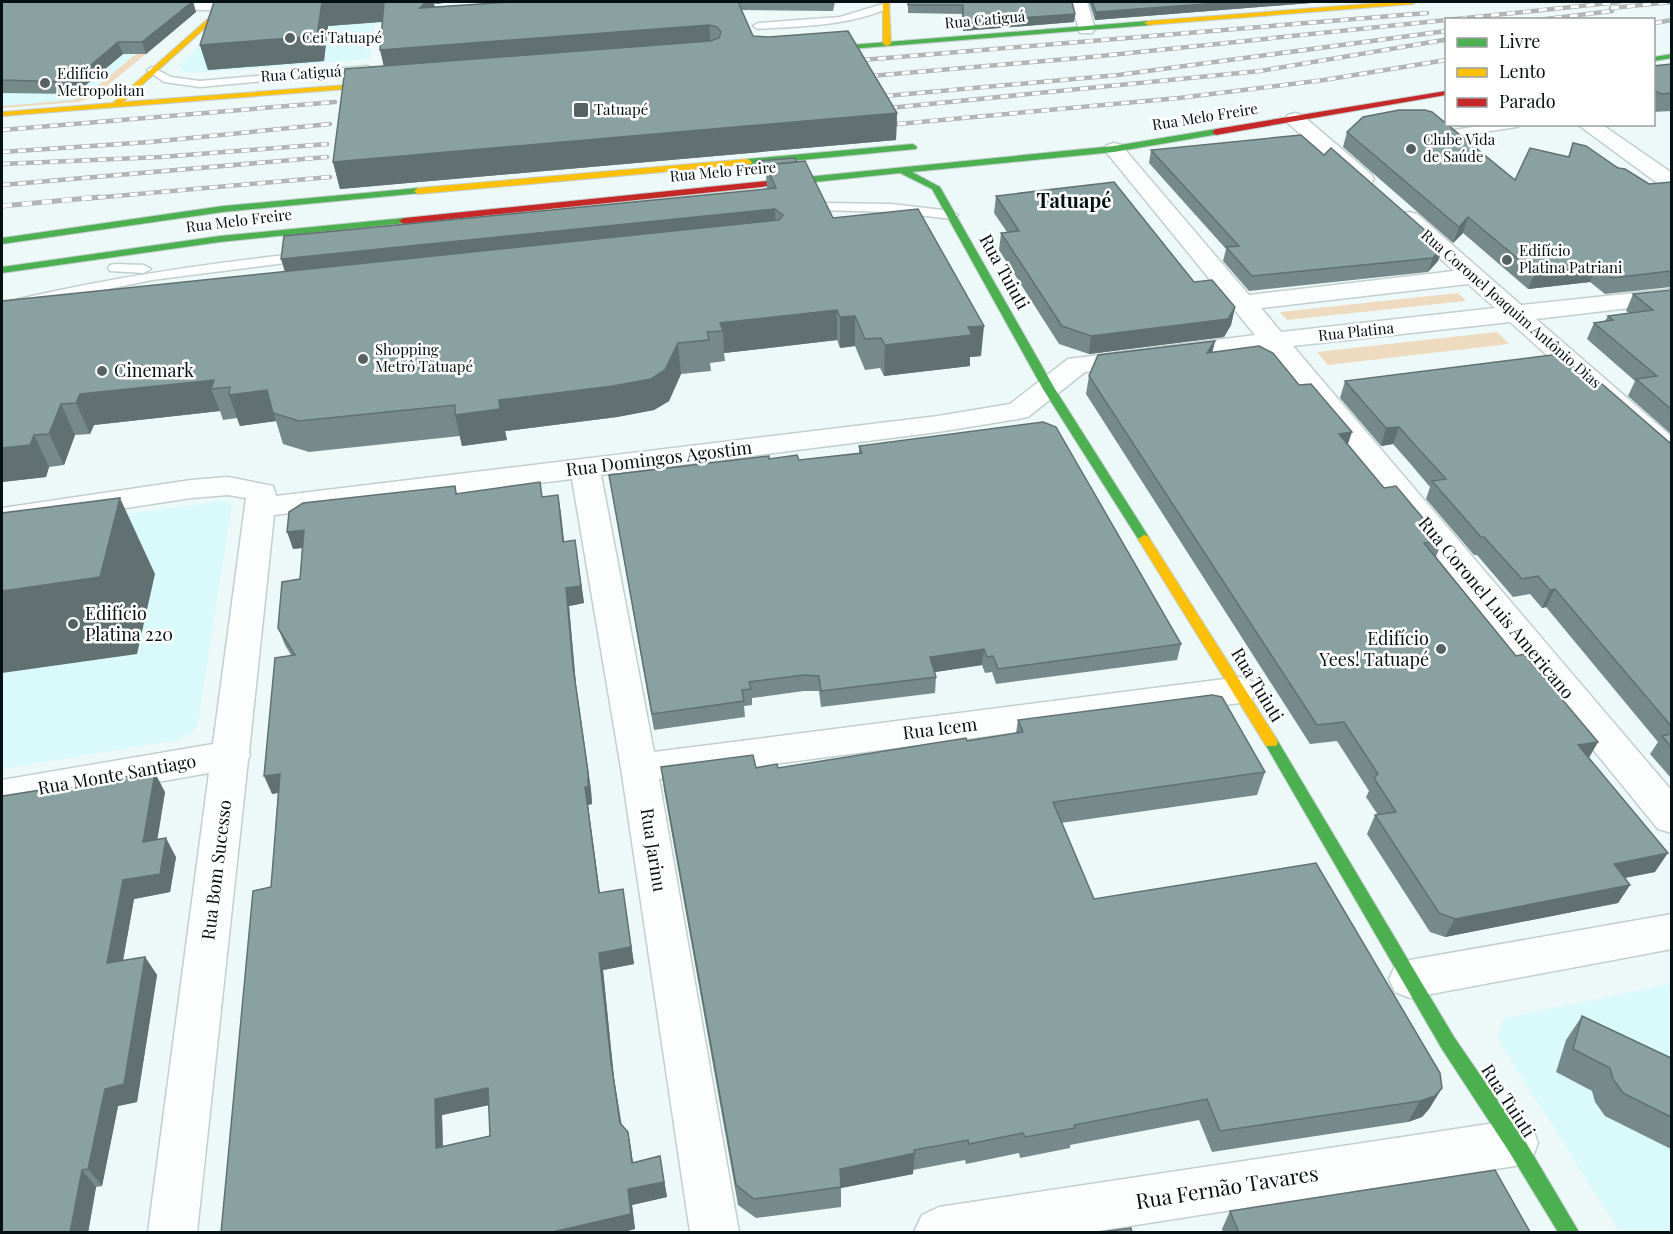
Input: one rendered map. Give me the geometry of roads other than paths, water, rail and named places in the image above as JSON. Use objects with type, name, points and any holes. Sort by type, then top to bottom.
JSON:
[{"type":"main road","name":"Rua Catiguá","points":[[793,52],[1086,29],[1345,4],[1413,2]]},
{"type":"main road","points":[[114,105],[229,3]]},
{"type":"main road","points":[[886,4],[887,44]]},
{"type":"main road","points":[[1655,58],[1671,56]]},
{"type":"main road","name":"Rua Catiguá","points":[[2,114],[404,82]]},
{"type":"main road","name":"Rua Melo Freire","points":[[2,270],[220,238],[1114,148],[1445,93]]},
{"type":"main road","name":"Rua Melo Freire","points":[[2,241],[223,208],[925,146]]},
{"type":"main road","name":"Rua Tuiuti","points":[[903,171],[936,187],[1049,389],[1240,690],[1448,1043],[1515,1143],[1569,1233]]},
{"type":"main road","points":[[23,224],[86,215],[223,208]]},
{"type":"main road","points":[[71,277],[308,238],[337,226]]},
{"type":"street","points":[[63,2],[229,3],[276,6]]},
{"type":"street","points":[[1079,2],[1086,29]]},
{"type":"street","points":[[1295,119],[1375,189]]},
{"type":"street","points":[[1590,126],[1671,183]]},
{"type":"street","name":"Rua Coronel Luis Americano","points":[[1114,148],[1671,818]]},
{"type":"street","name":"Rua Coronel Joaquim Antônio Dias","points":[[1393,205],[1566,356],[1671,452]]},
{"type":"street","points":[[1242,303],[1474,276]]},
{"type":"street","name":"Rua Platina","points":[[1049,389],[1077,365],[1274,340],[1671,296]]},
{"type":"street","points":[[1531,360],[1566,356]]},
{"type":"street","points":[[1311,386],[1346,382]]},
{"type":"street","name":"Rua Domingos Agostim","points":[[262,507],[938,424],[1018,411],[1049,389]]},
{"type":"street","name":"Rua Jarinu","points":[[585,469],[639,768],[714,1233]]},
{"type":"street","points":[[2,517],[228,486],[262,492],[262,507]]},
{"type":"street","name":"Rua Bom Sucesso","points":[[172,1233],[262,507]]},
{"type":"street","name":"Rua Icem","points":[[639,768],[1240,690]]},
{"type":"street","name":"Rua Monte Santiago","points":[[2,794],[232,755]]},
{"type":"street","points":[[1410,979],[1671,931]]},
{"type":"street","name":"Rua Fernão Tavares","points":[[939,1233],[1515,1143]]},
{"type":"lane","points":[[758,26],[834,20],[876,12],[886,4]]},
{"type":"lane","points":[[794,35],[818,29],[834,20]]},
{"type":"lane","points":[[152,70],[168,80],[200,84],[326,73],[375,64]]},
{"type":"lane","points":[[1448,134],[1503,126]]},
{"type":"lane","points":[[844,220],[824,207],[891,208],[952,215]]},
{"type":"lane","points":[[2,307],[103,284],[268,260],[425,217]]},
{"type":"lane","points":[[261,276],[268,260]]},
{"type":"lane","points":[[115,268],[182,271]]},
{"type":"railway","points":[[1465,18],[1619,2]]},
{"type":"railway","points":[[1611,8],[1672,2]]},
{"type":"railway","points":[[1554,18],[1612,11]]},
{"type":"railway","points":[[862,60],[1427,13]]},
{"type":"railway","points":[[870,76],[1091,57],[1445,20]]},
{"type":"railway","points":[[1655,23],[1672,20]]},
{"type":"railway","points":[[885,96],[1118,75],[1445,31]]},
{"type":"railway","points":[[889,108],[1260,71],[1444,40]]},
{"type":"railway","points":[[898,124],[1179,98],[1324,80],[1445,60]]},
{"type":"railway","points":[[2,130],[335,102]]},
{"type":"railway","points":[[2,152],[150,142],[330,124]]},
{"type":"railway","points":[[2,164],[161,157],[327,144]]},
{"type":"railway","points":[[2,185],[327,157]]},
{"type":"railway","points":[[82,199],[330,177]]},
{"type":"railway","points":[[2,206],[99,197]]},
{"type":"place","name":"Cei Tatuapé","points":[[290,38]]},
{"type":"place","name":"Edifício Metropolitan","points":[[45,83]]},
{"type":"place","name":"Tatuapé","points":[[581,110]]},
{"type":"place","name":"Clube Vida de Saúde","points":[[1411,149]]},
{"type":"place","name":"Edifício Platina Patriani","points":[[1507,260]]},
{"type":"place","name":"Shopping Metrô Tatuapé","points":[[363,359]]},
{"type":"place","name":"Cinemark","points":[[102,371]]},
{"type":"place","name":"Edifício Platina 220","points":[[73,624]]},
{"type":"place","name":"Edifício Yees! Tatuapé","points":[[1441,649]]},
{"type":"district","name":"Tatuapé","points":[[1074,201]]}]
